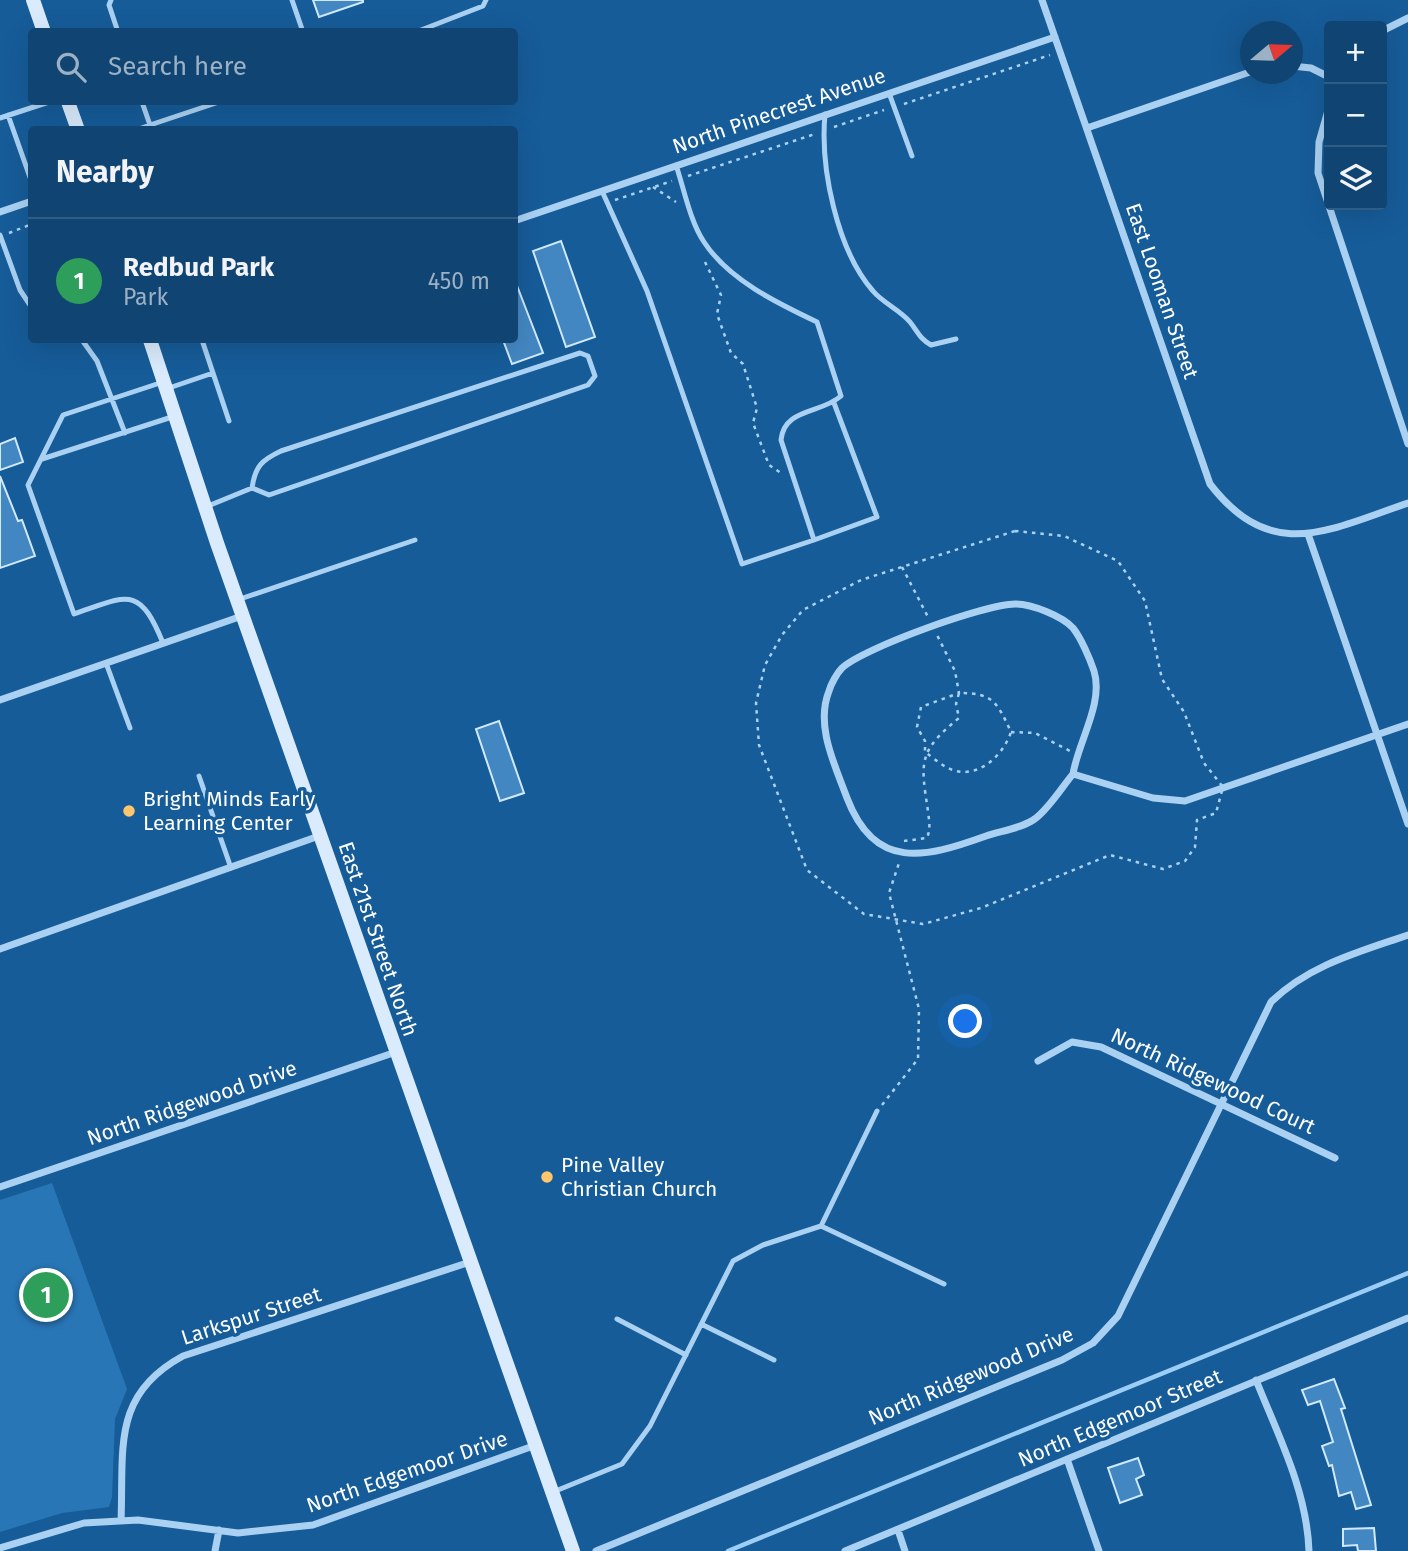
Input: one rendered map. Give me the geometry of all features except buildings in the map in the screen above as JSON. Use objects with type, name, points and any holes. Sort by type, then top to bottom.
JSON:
[{"type":"main road","points":[[33,0],[43,28]]},
{"type":"main road","points":[[69,105],[77,126]]},
{"type":"main road","name":"East 21st Street North","points":[[154,343],[175,416],[242,616],[573,1551]]},
{"type":"street","name":"East Looman Street","points":[[1042,0],[1210,484],[1228,507],[1253,523],[1285,535],[1308,534]]},
{"type":"street","points":[[1387,28],[1408,18]]},
{"type":"street","name":"North Pinecrest Avenue","points":[[518,220],[1055,37]]},
{"type":"street","points":[[1303,67],[1324,74]]},
{"type":"street","points":[[1087,128],[1240,76]]},
{"type":"street","points":[[1324,124],[1319,142],[1318,173],[1408,444]]},
{"type":"street","points":[[0,212],[28,202]]},
{"type":"street","points":[[1408,503],[1308,534],[1408,824]]},
{"type":"street","points":[[1015,604],[1047,612],[1073,628],[1095,673],[1094,705],[1077,753],[1073,774],[1035,819],[952,848],[904,855],[876,843],[856,820],[830,751],[823,719],[828,692],[841,669],[866,654],[933,625],[1015,604]]},
{"type":"street","points":[[0,700],[242,616]]},
{"type":"street","points":[[1073,774],[1153,798],[1185,801],[1408,724]]},
{"type":"street","points":[[0,949],[319,836]]},
{"type":"street","name":"North Ridgewood Drive","points":[[596,1551],[1049,1365],[1093,1343],[1118,1316],[1271,1002],[1287,987],[1324,965],[1408,935]]},
{"type":"street","name":"North Ridgewood Court","points":[[1038,1061],[1072,1042],[1101,1047],[1335,1158]]},
{"type":"street","name":"North Ridgewood Drive","points":[[0,1187],[396,1052]]},
{"type":"street","name":"Larkspur Street","points":[[121,1521],[124,1442],[130,1410],[144,1383],[162,1367],[183,1356],[470,1262]]},
{"type":"street","name":"North Edgemoor Street","points":[[845,1551],[1408,1318]]},
{"type":"street","points":[[1256,1380],[1300,1492],[1308,1526],[1309,1551]]},
{"type":"street","name":"North Edgemoor Drive","points":[[0,1548],[84,1523],[138,1520],[238,1533],[313,1525],[536,1445]]},
{"type":"street","points":[[1068,1459],[1099,1551]]},
{"type":"street","points":[[215,1551],[219,1530]]},
{"type":"street","points":[[898,1530],[905,1551]]},
{"type":"lane","points":[[111,0],[109,5],[117,28]]},
{"type":"lane","points":[[292,0],[302,28]]},
{"type":"lane","points":[[426,28],[483,6],[486,0]]},
{"type":"lane","points":[[889,93],[912,156]]},
{"type":"lane","points":[[0,118],[40,105]]},
{"type":"lane","points":[[143,105],[151,126]]},
{"type":"lane","points":[[154,126],[211,105]]},
{"type":"lane","points":[[825,114],[823,138],[826,182],[859,272],[874,293],[910,322],[919,339],[931,345],[956,339]]},
{"type":"lane","points":[[8,115],[28,172]]},
{"type":"lane","points":[[676,165],[703,240],[721,262],[748,285],[817,322],[841,396],[834,403],[788,420],[782,427],[781,440],[814,540]]},
{"type":"lane","points":[[602,191],[647,291],[742,564],[877,517],[834,403]]},
{"type":"lane","points":[[0,236],[20,290],[28,302]]},
{"type":"lane","points":[[85,343],[93,353],[125,433]]},
{"type":"lane","points":[[202,343],[229,421]]},
{"type":"lane","points":[[205,507],[252,488],[269,495],[588,385],[595,376],[588,356],[580,353],[281,451],[266,458],[254,470],[252,488]]},
{"type":"lane","points":[[163,643],[148,608],[132,599],[120,599],[74,614],[28,485],[63,415],[112,398],[213,373]]},
{"type":"lane","points":[[42,459],[175,416]]},
{"type":"lane","points":[[237,600],[415,540]]},
{"type":"lane","points":[[106,663],[130,728]]},
{"type":"lane","points":[[199,776],[231,868]]},
{"type":"lane","points":[[821,1226],[877,1111]]},
{"type":"lane","points":[[553,1492],[622,1464],[650,1426],[733,1261],[763,1245],[821,1226],[944,1284]]},
{"type":"lane","points":[[617,1319],[686,1354]]},
{"type":"lane","points":[[701,1324],[774,1360]]},
{"type":"path","points":[[653,187],[675,200],[681,212]]},
{"type":"path","points":[[0,236],[28,226]]},
{"type":"path","points":[[704,259],[721,295],[717,314],[726,340],[731,353],[743,364],[757,408],[753,423],[769,465],[780,472],[785,484]]},
{"type":"path","points":[[902,567],[955,671],[959,693],[956,704],[959,718],[925,751]]},
{"type":"path","points":[[877,1111],[918,1059],[919,1009],[889,893],[895,871],[904,855],[904,838],[927,838],[931,829],[923,777],[925,741],[917,727],[921,707],[959,693],[982,693],[999,705],[1011,732],[1005,750],[979,770],[949,769],[925,751]]},
{"type":"path","points":[[1011,732],[1035,733],[1077,753]]},
{"type":"shaded area","points":[[52,1183],[127,1389],[115,1419],[112,1497],[109,1507],[62,1513],[0,1532],[0,1200]]},
{"type":"waterway","points":[[728,1551],[1408,1273]]},
{"type":"place","name":"Bright Minds Early Learning Center","points":[[129,811]]},
{"type":"place","name":"Pine Valley Christian Church","points":[[547,1177]]},
{"type":"place","name":"Redbud Park","points":[[46,1295]]}]
